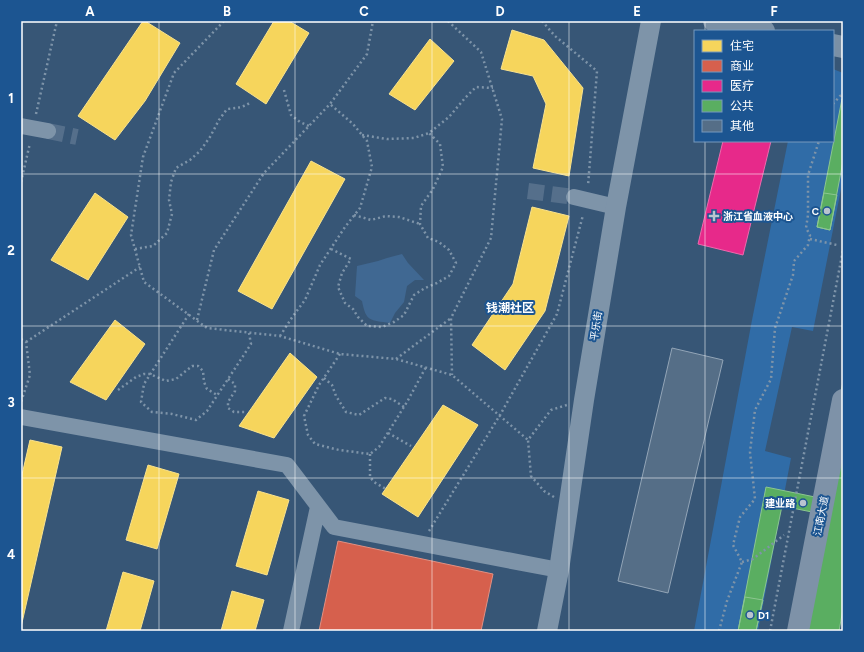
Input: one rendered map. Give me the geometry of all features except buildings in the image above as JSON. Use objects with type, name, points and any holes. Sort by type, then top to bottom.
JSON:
[{"type":"main road","points":[[714,21],[759,30]]},
{"type":"main road","name":"江南大道","points":[[798,631],[843,400]]},
{"type":"street","name":"平乐街","points":[[547,631],[560,570],[584,400],[616,207],[651,21]]},
{"type":"street","points":[[581,199],[616,207]]},
{"type":"street","points":[[21,417],[287,465],[334,527],[560,570]]},
{"type":"street","points":[[291,631],[318,507]]},
{"type":"path","points":[[21,182],[34,128],[56,21]]},
{"type":"path","points":[[224,21],[174,73],[143,157],[131,235],[144,282],[207,328],[280,336],[340,354],[396,359],[452,375],[528,440]]},
{"type":"path","points":[[197,320],[214,250],[264,173],[330,104],[367,54],[373,21]]},
{"type":"path","points":[[448,21],[481,52],[502,118],[491,238],[452,318],[452,375]]},
{"type":"path","points":[[421,544],[500,415],[557,314],[581,199],[596,71],[555,36],[542,21]]},
{"type":"path","points":[[362,134],[387,139],[414,138],[428,133],[449,117],[476,87],[493,88]]},
{"type":"path","points":[[284,90],[291,115],[300,122],[309,126]]},
{"type":"path","points":[[834,103],[840,96],[843,95]]},
{"type":"path","points":[[135,249],[153,246],[167,233],[172,214],[169,200],[171,182],[176,168],[190,160],[200,151],[227,109],[239,108],[251,102]]},
{"type":"path","points":[[280,336],[305,300],[320,265],[345,227],[360,208],[372,167],[367,141],[353,124],[330,104]]},
{"type":"path","points":[[331,249],[351,259],[342,273],[338,287],[345,303],[353,309],[358,317],[367,326],[382,327],[394,322],[404,315],[414,295],[449,276],[456,263],[449,250],[439,242],[428,238],[420,224],[421,206],[433,189],[443,167],[440,144],[428,133]]},
{"type":"path","points":[[719,631],[727,601],[742,562],[733,544],[740,517],[756,499],[750,452],[755,410],[771,380],[776,328],[793,275],[794,261],[808,245],[810,239],[810,235],[806,228],[808,215],[808,175],[819,142]]},
{"type":"path","points":[[354,215],[371,220],[386,216],[399,217],[420,224]]},
{"type":"path","points":[[810,239],[837,245]]},
{"type":"path","points":[[770,631],[843,250]]},
{"type":"path","points":[[26,342],[140,267]]},
{"type":"path","points":[[188,314],[144,384],[141,402],[152,412],[172,414],[196,420],[207,411],[251,344],[249,333]]},
{"type":"path","points":[[396,359],[452,318]]},
{"type":"path","points":[[21,339],[26,342]]},
{"type":"path","points":[[21,402],[30,375],[26,342]]},
{"type":"path","points":[[340,354],[319,385],[304,416],[308,435],[315,444],[339,450],[370,454],[379,447],[404,407],[426,367]]},
{"type":"path","points":[[118,390],[136,377],[144,374],[150,374],[166,382],[176,379],[192,366],[198,366],[203,371],[204,382],[207,389],[217,395]]},
{"type":"path","points":[[324,378],[332,385],[336,396],[346,412],[359,415],[385,398],[392,399],[404,407]]},
{"type":"path","points":[[228,379],[234,384],[236,391],[228,402],[228,408],[234,412],[245,412]]},
{"type":"path","points":[[569,506],[544,491],[531,476],[528,440],[551,410],[584,400]]},
{"type":"path","points":[[388,432],[411,446]]},
{"type":"path","points":[[370,454],[370,477],[374,482],[386,489]]},
{"type":"path","points":[[742,562],[753,559],[784,535]]},
{"type":"shaded area","points":[[834,69],[843,73],[843,179],[813,331],[792,327],[765,451],[791,458],[758,631],[694,631],[752,320],[788,142],[834,142]]},
{"type":"shaded area","points":[[402,254],[408,263],[424,280],[415,280],[407,286],[404,302],[395,313],[390,323],[370,319],[365,313],[362,301],[355,296],[357,266]]},
{"type":"tunnel","points":[[48,131],[77,137]]},
{"type":"tunnel","points":[[528,191],[574,197]]},
{"type":"place","name":"C","points":[[827,211]]},
{"type":"place","name":"浙江省血液中心","points":[[714,216]]},
{"type":"place","name":"建业路","points":[[803,503]]},
{"type":"place","name":"D1","points":[[750,615]]},
{"type":"district","name":"钱潮社区","points":[[510,308]]}]
